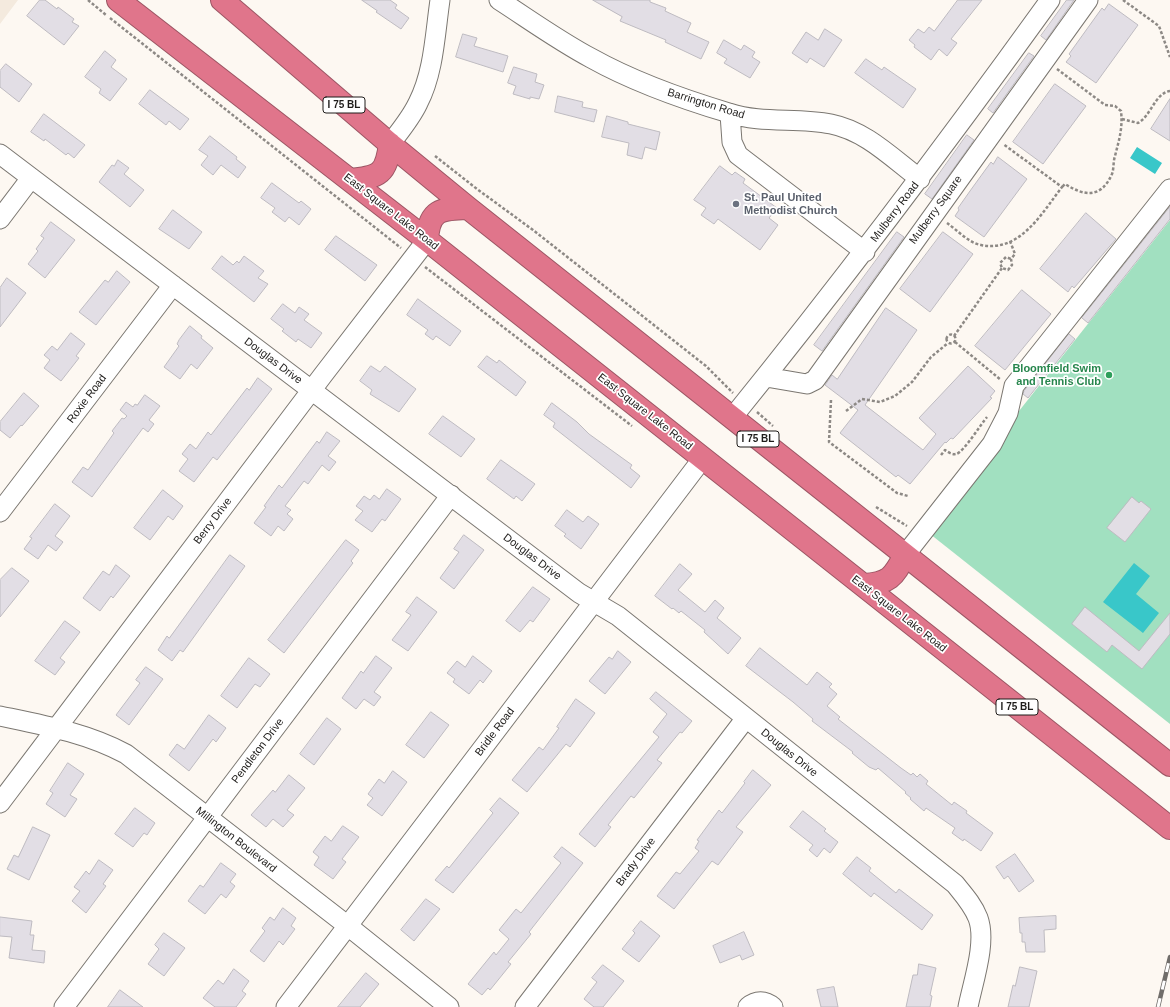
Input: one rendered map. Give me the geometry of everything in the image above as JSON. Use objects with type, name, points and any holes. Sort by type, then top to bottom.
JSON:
[{"type":"highway","name":"East Square Lake Road","points":[[118,0],[427,240],[1170,828]]},
{"type":"highway","name":"I 75 BL","points":[[222,0],[390,144],[468,208],[1168,763]]},
{"type":"highway","points":[[350,180],[373,176],[380,172],[388,161],[390,144]]},
{"type":"highway","points":[[427,240],[430,221],[434,215],[447,209],[468,208]]},
{"type":"highway","points":[[864,585],[881,584],[889,579],[894,574],[905,555]]},
{"type":"street","points":[[390,144],[411,116],[425,87],[430,69],[440,0]]},
{"type":"street","name":"Barrington Road","points":[[499,0],[575,49],[605,66],[660,89],[730,114],[765,120],[818,122],[841,126],[874,143],[920,179]]},
{"type":"street","name":"Mulberry Road","points":[[732,418],[865,252],[1050,0]]},
{"type":"street","name":"Mulberry Square","points":[[766,377],[807,384],[814,380],[1088,0]]},
{"type":"street","points":[[730,114],[732,142],[738,155],[865,252]]},
{"type":"street","name":"Douglas Drive","points":[[0,154],[593,602],[618,616],[955,884],[966,898],[978,919],[980,930],[977,966],[968,1007]]},
{"type":"street","points":[[0,219],[31,178]]},
{"type":"street","points":[[905,555],[992,444],[1008,413],[1012,389],[1170,189]]},
{"type":"street","name":"Berry Drive","points":[[0,803],[55,728],[427,240]]},
{"type":"street","name":"Roxie Road","points":[[0,512],[173,285]]},
{"type":"street","name":"Bridle Road","points":[[286,1007],[703,458]]},
{"type":"street","name":"Pendleton Drive","points":[[64,1007],[451,495]]},
{"type":"street","name":"Millington Boulevard","points":[[0,716],[55,728],[95,741],[126,754],[348,926],[449,1007]]},
{"type":"street","name":"Brady Drive","points":[[525,1007],[746,718]]},
{"type":"street","points":[[748,1007],[757,1002],[763,1002],[773,1007]]},
{"type":"path","points":[[88,0],[403,249]]},
{"type":"path","points":[[1123,0],[1159,26],[1170,57]]},
{"type":"path","points":[[934,214],[980,245],[1002,245],[1029,230],[1065,184],[1082,193],[1092,194],[1102,189],[1112,173],[1114,157],[1120,142],[1122,119],[1121,111],[1115,106],[1105,105],[1044,60]]},
{"type":"path","points":[[1122,119],[1138,123],[1144,120],[1160,95],[1165,91],[1170,90]]},
{"type":"path","points":[[991,134],[1062,188]]},
{"type":"path","points":[[433,154],[476,189],[534,230],[562,254],[706,366],[731,392]]},
{"type":"path","points":[[1002,268],[1006,270],[1010,269],[1012,265],[1011,260],[1015,254],[1010,241]]},
{"type":"path","points":[[1002,268],[1000,263],[1002,259],[1006,258],[1011,260]]},
{"type":"path","points":[[425,267],[636,430]]},
{"type":"path","points":[[1002,268],[954,336],[955,342],[1012,389]]},
{"type":"path","points":[[948,343],[947,336],[950,334],[954,336]]},
{"type":"path","points":[[846,411],[862,399],[880,402],[895,396],[912,382],[931,357],[948,343],[952,344],[955,342]]},
{"type":"path","points":[[831,400],[829,442],[897,493],[908,496]]},
{"type":"path","points":[[941,455],[945,450],[951,454],[957,454],[963,450],[988,415]]},
{"type":"shaded area","points":[[0,0],[18,0],[0,24]]},
{"type":"green space","name":"Bloomfield Swim and Tennis Club","points":[[1170,220],[1170,724],[925,530]]},
{"type":"water","points":[[1137,147],[1162,163],[1155,174],[1130,158]]},
{"type":"water","points":[[1134,563],[1150,576],[1136,594],[1159,613],[1143,633],[1103,602]]},
{"type":"building","points":[[40,0],[45,0],[57,9],[58,7],[74,19],[72,22],[79,26],[64,45],[27,16]]},
{"type":"building","points":[[362,0],[390,0],[397,5],[395,8],[409,18],[401,29],[376,12],[377,11]]},
{"type":"building","points":[[593,0],[650,0],[650,2],[666,8],[665,11],[691,23],[687,32],[709,42],[701,59],[665,42],[666,40],[620,21],[622,17]]},
{"type":"building","points":[[958,0],[982,0],[951,39],[957,43],[947,56],[939,49],[931,60],[914,47],[915,45],[909,40],[918,29],[924,33],[929,27],[934,31]]},
{"type":"building","points":[[1067,0],[1074,0],[1046,40],[1041,36]]},
{"type":"building","points":[[1109,4],[1138,25],[1096,83],[1066,62],[1071,56],[1069,54],[1102,8],[1104,10]]},
{"type":"building","points":[[825,29],[842,40],[824,67],[810,58],[807,63],[792,53],[806,32],[818,40]]},
{"type":"building","points":[[463,34],[477,38],[474,46],[508,56],[503,72],[456,57]]},
{"type":"building","points":[[724,40],[741,50],[744,45],[755,52],[752,57],[760,62],[750,78],[724,63],[727,59],[717,53]]},
{"type":"building","points":[[105,51],[116,60],[111,67],[127,79],[110,101],[99,93],[101,89],[85,77]]},
{"type":"building","points":[[1029,53],[1034,56],[993,113],[988,109]]},
{"type":"building","points":[[866,59],[882,70],[884,67],[916,89],[903,108],[855,73]]},
{"type":"building","points":[[6,64],[32,84],[19,102],[0,87],[0,71]]},
{"type":"building","points":[[514,67],[537,74],[535,82],[544,85],[539,99],[530,97],[530,99],[513,94],[516,86],[508,83]]},
{"type":"building","points":[[1055,84],[1086,106],[1043,164],[1013,142]]},
{"type":"building","points":[[150,90],[189,119],[180,130],[169,121],[166,125],[139,104]]},
{"type":"building","points":[[558,96],[583,102],[582,107],[597,110],[594,122],[555,112]]},
{"type":"building","points":[[1170,99],[1170,141],[1151,129]]},
{"type":"building","points":[[44,114],[85,145],[74,158],[68,153],[66,155],[45,139],[44,141],[31,132]]},
{"type":"building","points":[[607,116],[628,122],[628,124],[660,132],[656,150],[645,147],[642,159],[627,155],[629,143],[602,137]]},
{"type":"building","points":[[967,135],[974,140],[932,199],[925,194]]},
{"type":"building","points":[[210,136],[237,157],[236,159],[246,167],[238,178],[221,165],[213,175],[201,165],[208,156],[199,150]]},
{"type":"building","points":[[998,157],[1027,179],[984,237],[955,216],[959,210],[958,208],[991,162],[993,164]]},
{"type":"building","points":[[118,160],[129,168],[124,174],[144,190],[130,207],[99,182],[112,165],[114,166]]},
{"type":"building","name":"St. Paul United Methodist Church","points":[[720,166],[732,175],[735,172],[745,179],[743,183],[777,208],[769,218],[778,225],[760,250],[718,219],[714,224],[701,215],[706,208],[694,200]]},
{"type":"building","points":[[272,183],[299,203],[301,201],[311,209],[299,225],[289,217],[285,222],[272,212],[275,208],[261,198]]},
{"type":"building","points":[[1170,207],[1170,219],[1088,323],[1082,318]]},
{"type":"building","points":[[173,210],[202,232],[189,249],[159,229]]},
{"type":"building","points":[[1086,213],[1116,239],[1074,288],[1072,286],[1068,292],[1040,269]]},
{"type":"building","points":[[51,222],[75,240],[45,278],[28,264],[38,251],[36,249],[44,238],[41,236]]},
{"type":"building","points":[[897,232],[904,237],[822,351],[814,345]]},
{"type":"building","points":[[943,232],[973,254],[930,312],[900,289]]},
{"type":"building","points":[[336,236],[377,265],[365,281],[325,250]]},
{"type":"building","points":[[222,256],[233,265],[237,261],[239,263],[244,256],[264,271],[258,278],[268,284],[254,302],[212,269]]},
{"type":"building","points":[[117,271],[130,282],[96,325],[79,312],[105,280],[108,282]]},
{"type":"building","points":[[7,278],[26,293],[0,327],[0,288]]},
{"type":"building","points":[[1022,290],[1051,314],[1005,370],[975,346]]},
{"type":"building","points":[[418,299],[461,331],[450,346],[436,336],[433,340],[425,334],[428,330],[407,315]]},
{"type":"building","points":[[283,304],[295,313],[299,307],[309,314],[304,320],[322,333],[311,348],[298,339],[296,342],[282,331],[284,329],[271,319]]},
{"type":"building","points":[[886,308],[917,330],[865,405],[923,450],[936,434],[919,418],[968,366],[995,391],[990,397],[992,398],[953,439],[951,438],[946,443],[945,442],[910,484],[898,475],[896,477],[840,433],[858,410],[825,385],[832,375],[837,379]]},
{"type":"building","points":[[190,326],[213,348],[197,369],[191,364],[180,379],[164,367],[179,346],[177,344],[179,340]]},
{"type":"building","points":[[71,333],[85,344],[76,356],[79,358],[61,381],[44,368],[50,360],[44,355],[52,346],[57,350]]},
{"type":"building","points":[[1069,334],[1075,339],[1028,398],[1023,394],[1024,391]]},
{"type":"building","points":[[487,356],[497,363],[499,360],[526,382],[516,396],[478,367]]},
{"type":"building","points":[[371,366],[380,372],[385,366],[416,389],[399,412],[370,394],[372,390],[360,381]]},
{"type":"building","points":[[258,378],[272,389],[217,460],[213,457],[194,482],[179,471],[188,459],[182,454],[190,444],[196,449],[208,432],[211,435],[247,388],[249,390]]},
{"type":"building","points":[[24,393],[39,406],[10,438],[0,430],[0,422]]},
{"type":"building","points":[[145,395],[160,406],[149,420],[154,424],[148,432],[143,428],[92,497],[72,482],[83,467],[88,470],[114,433],[112,431],[122,418],[124,419],[127,416],[120,410],[126,402],[133,407],[135,404],[137,405]]},
{"type":"building","points":[[552,403],[577,422],[589,434],[632,465],[630,468],[640,476],[631,488],[553,427],[555,423],[544,415]]},
{"type":"building","points":[[443,416],[475,439],[461,457],[429,434]]},
{"type":"building","points":[[327,432],[340,441],[328,456],[336,462],[329,471],[322,465],[308,484],[304,481],[285,506],[291,510],[287,514],[293,519],[284,531],[278,526],[271,536],[254,523],[266,507],[264,506],[279,485],[282,488],[317,441],[319,443]]},
{"type":"building","points":[[501,460],[535,484],[522,501],[516,496],[514,499],[487,479]]},
{"type":"building","points":[[387,489],[401,499],[385,521],[382,519],[372,532],[355,520],[363,511],[356,506],[364,496],[370,500],[374,495],[379,499]]},
{"type":"building","points":[[163,490],[183,506],[173,520],[168,516],[150,540],[134,528]]},
{"type":"building","points":[[1132,497],[1139,503],[1141,501],[1151,509],[1125,542],[1107,528]]},
{"type":"building","points":[[55,504],[70,516],[55,536],[63,542],[56,551],[48,545],[38,559],[24,549],[32,538],[30,537]]},
{"type":"building","points":[[567,510],[583,522],[588,516],[599,524],[581,549],[564,536],[566,534],[555,526]]},
{"type":"building","points":[[464,535],[484,550],[454,589],[440,578],[459,552],[454,549]]},
{"type":"building","points":[[346,540],[359,550],[351,561],[353,563],[284,653],[268,640]]},
{"type":"building","points":[[230,555],[245,566],[183,652],[180,650],[172,661],[158,650],[167,636],[169,638]]},
{"type":"building","points":[[680,564],[692,574],[678,590],[705,612],[715,600],[724,608],[717,618],[741,638],[728,654],[704,632],[705,630],[681,611],[679,613],[673,608],[672,609],[655,596]]},
{"type":"building","points":[[116,565],[130,576],[113,598],[111,596],[100,611],[83,598],[103,571],[109,575]]},
{"type":"building","points":[[12,568],[29,581],[0,617],[0,580]]},
{"type":"building","points":[[533,587],[550,599],[533,622],[530,620],[520,632],[506,621]]},
{"type":"building","points":[[417,597],[437,612],[408,651],[392,640],[411,615],[406,612]]},
{"type":"building","points":[[1085,607],[1139,651],[1170,613],[1170,634],[1142,669],[1112,645],[1107,652],[1072,624]]},
{"type":"building","points":[[65,621],[80,632],[60,658],[65,662],[55,675],[35,661]]},
{"type":"building","points":[[760,648],[807,685],[817,672],[832,684],[829,687],[837,694],[827,706],[840,717],[838,719],[911,775],[913,773],[917,777],[920,774],[928,781],[926,784],[952,805],[954,802],[967,811],[966,813],[993,833],[981,851],[964,839],[963,841],[952,833],[955,828],[926,808],[924,811],[910,799],[911,798],[905,793],[906,792],[878,768],[876,770],[869,767],[852,753],[853,752],[812,721],[813,719],[793,702],[746,666]]},
{"type":"building","points":[[618,651],[631,662],[605,694],[589,681],[609,657],[612,659]]},
{"type":"building","points":[[376,656],[392,668],[374,692],[381,697],[374,706],[364,699],[356,709],[342,698],[361,671],[363,673]]},
{"type":"building","points":[[473,656],[492,671],[483,683],[480,680],[469,694],[453,682],[455,679],[447,673],[457,661],[465,667]]},
{"type":"building","points":[[249,658],[270,674],[260,687],[255,684],[237,708],[221,696]]},
{"type":"building","points":[[146,667],[163,679],[129,725],[116,715],[140,683],[136,680]]},
{"type":"building","points":[[656,692],[692,721],[682,733],[680,732],[657,760],[662,763],[634,798],[631,796],[608,825],[611,827],[595,847],[579,834],[659,737],[653,732],[667,714],[650,699]]},
{"type":"building","points":[[576,699],[595,713],[570,747],[566,744],[527,792],[512,780],[539,747],[543,750],[559,728],[557,727]]},
{"type":"building","points":[[431,712],[449,725],[424,758],[406,745]]},
{"type":"building","points":[[209,715],[226,728],[216,742],[213,739],[189,771],[169,755],[177,744],[184,749]]},
{"type":"building","points":[[327,718],[341,729],[314,765],[300,754]]},
{"type":"building","points":[[68,763],[84,774],[70,795],[77,799],[65,817],[46,804],[53,793],[50,791]]},
{"type":"building","points":[[753,770],[771,785],[736,827],[743,832],[718,865],[712,861],[674,909],[657,896],[676,872],[680,874],[699,851],[695,848],[699,841],[697,840],[719,810],[722,813]]},
{"type":"building","points":[[393,771],[407,782],[382,816],[367,805],[373,798],[368,794],[379,779],[384,783]]},
{"type":"building","points":[[289,775],[305,788],[287,810],[294,815],[283,827],[273,819],[266,827],[251,815],[273,790],[275,792]]},
{"type":"building","points":[[500,798],[519,813],[453,893],[435,880],[447,866],[449,868],[493,813],[490,810]]},
{"type":"building","points":[[135,808],[155,823],[147,835],[144,833],[133,847],[115,834]]},
{"type":"building","points":[[803,811],[826,829],[824,831],[838,842],[830,853],[824,848],[817,857],[809,850],[813,845],[790,827]]},
{"type":"building","points":[[343,826],[359,837],[342,859],[346,862],[333,879],[314,865],[319,857],[313,852],[325,836],[331,841]]},
{"type":"building","points":[[33,827],[50,835],[29,880],[7,869],[14,855],[18,857]]},
{"type":"building","points":[[562,847],[583,863],[529,932],[531,934],[508,962],[511,964],[490,990],[488,988],[482,995],[468,984],[494,952],[496,955],[509,939],[499,930],[516,909],[521,913],[561,863],[554,857]]},
{"type":"building","points":[[1015,854],[1034,881],[1019,892],[1008,876],[1004,879],[996,867]]},
{"type":"building","points":[[857,857],[871,868],[869,871],[896,893],[899,889],[933,915],[922,930],[874,893],[871,897],[843,874]]},
{"type":"building","points":[[99,860],[113,870],[103,884],[106,886],[86,913],[72,901],[80,891],[74,887],[86,871],[89,874]]},
{"type":"building","points":[[221,863],[236,874],[230,882],[235,886],[226,898],[221,894],[205,914],[188,901],[200,885],[203,887]]},
{"type":"building","points":[[426,899],[440,909],[414,941],[401,930]]},
{"type":"building","points":[[283,908],[296,918],[291,926],[295,929],[283,945],[279,941],[264,962],[250,951],[265,931],[262,928],[270,917],[274,920]]},
{"type":"building","points":[[1056,916],[1056,929],[1044,930],[1045,952],[1026,952],[1025,942],[1022,942],[1022,933],[1020,933],[1019,918]]},
{"type":"building","points":[[0,917],[32,921],[30,935],[34,935],[32,950],[45,951],[44,963],[9,958],[12,937],[0,936]]},
{"type":"building","points":[[641,921],[660,936],[639,962],[622,949],[635,933],[633,931]]},
{"type":"building","points":[[744,932],[754,955],[742,960],[740,955],[720,963],[713,946]]},
{"type":"building","points":[[164,933],[185,948],[164,976],[148,964],[159,949],[155,945]]},
{"type":"building","points":[[919,964],[936,968],[930,995],[932,996],[930,1007],[906,1007],[913,975],[917,975]]},
{"type":"building","points":[[603,965],[624,981],[603,1007],[594,1007],[584,999],[597,982],[592,978]]},
{"type":"building","points":[[1020,967],[1037,971],[1029,1007],[1008,1007],[1013,985],[1015,986]]},
{"type":"building","points":[[234,969],[249,981],[242,991],[246,994],[236,1007],[215,1007],[203,998],[218,980],[223,984]]},
{"type":"building","points":[[366,973],[379,984],[360,1007],[338,1007]]},
{"type":"building","points":[[834,987],[838,1007],[821,1007],[817,990]]},
{"type":"building","points":[[120,990],[143,1007],[108,1007]]},
{"type":"railway","points":[[1158,1007],[1170,957]]},
{"type":"place","name":"St. Paul United Methodist Church","points":[[736,204]]},
{"type":"place","name":"Bloomfield Swim and Tennis Club","points":[[1109,375]]}]
